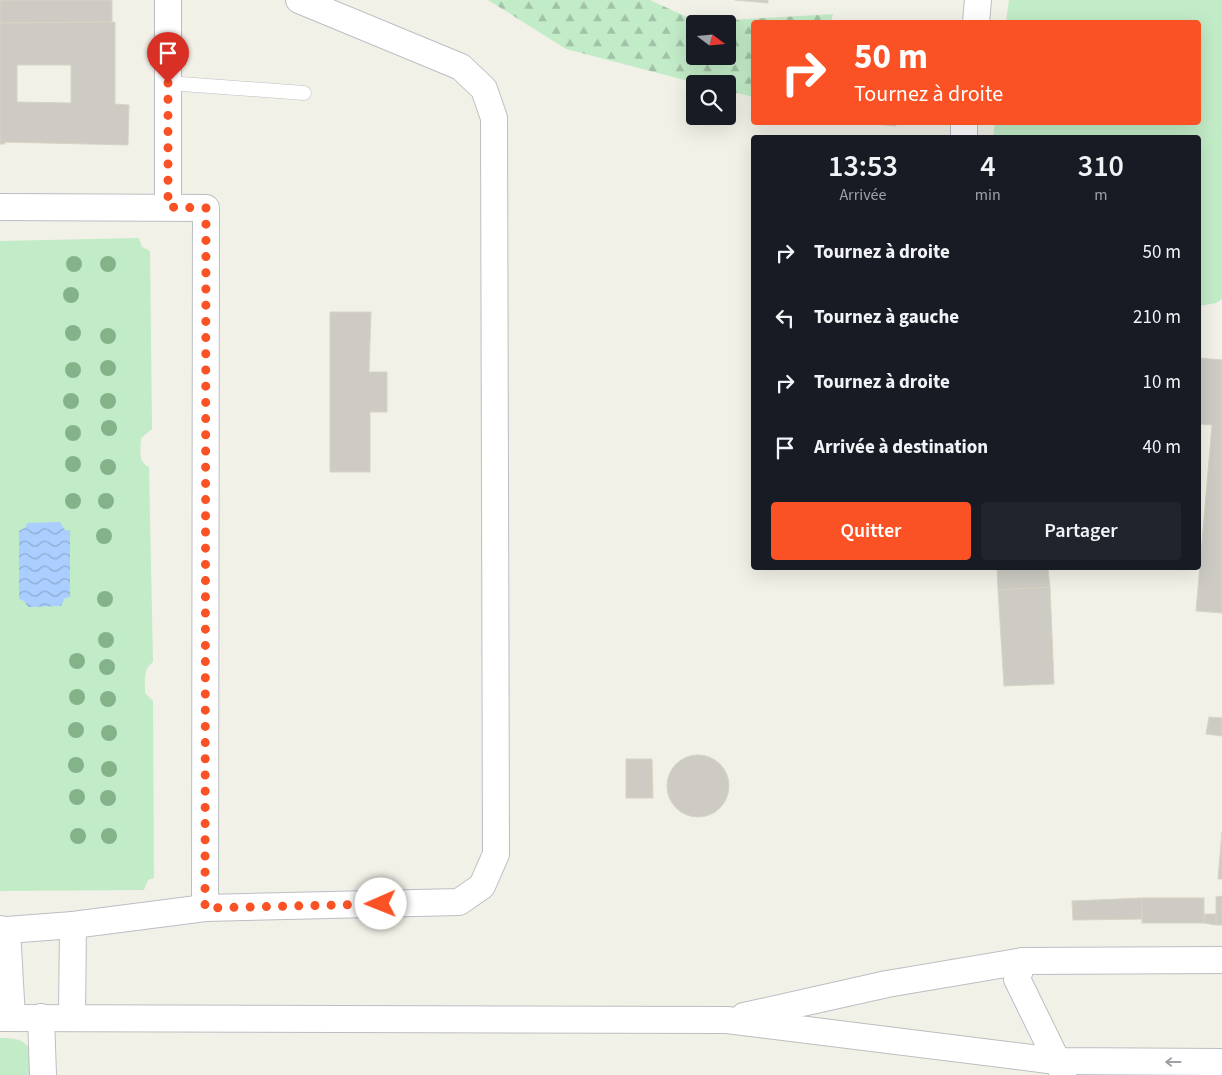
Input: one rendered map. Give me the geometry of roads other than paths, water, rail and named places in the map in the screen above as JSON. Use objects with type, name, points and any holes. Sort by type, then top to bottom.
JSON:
[{"type":"street","points":[[168,0],[168,207]]},
{"type":"street","points":[[299,0],[461,67],[484,89],[494,118],[496,854],[482,886],[459,902],[205,908],[73,925],[4,929],[6,1018],[727,1020],[1060,1068],[1222,1062]]},
{"type":"street","points":[[976,20],[978,0]]},
{"type":"street","points":[[0,207],[206,208],[205,908]]},
{"type":"street","points":[[72,1017],[73,925]]},
{"type":"street","points":[[727,1020],[887,984],[1023,961],[1222,960]]},
{"type":"street","points":[[1023,961],[1017,979],[1060,1068]]},
{"type":"street","points":[[41,1017],[43,1075]]},
{"type":"street","points":[[1213,1075],[1222,1067]]},
{"type":"lane","points":[[168,83],[304,93]]},
{"type":"water","points":[[60,522],[65,530],[70,531],[70,597],[65,598],[61,606],[28,607],[24,601],[19,599],[19,531],[26,527],[27,523]]}]
